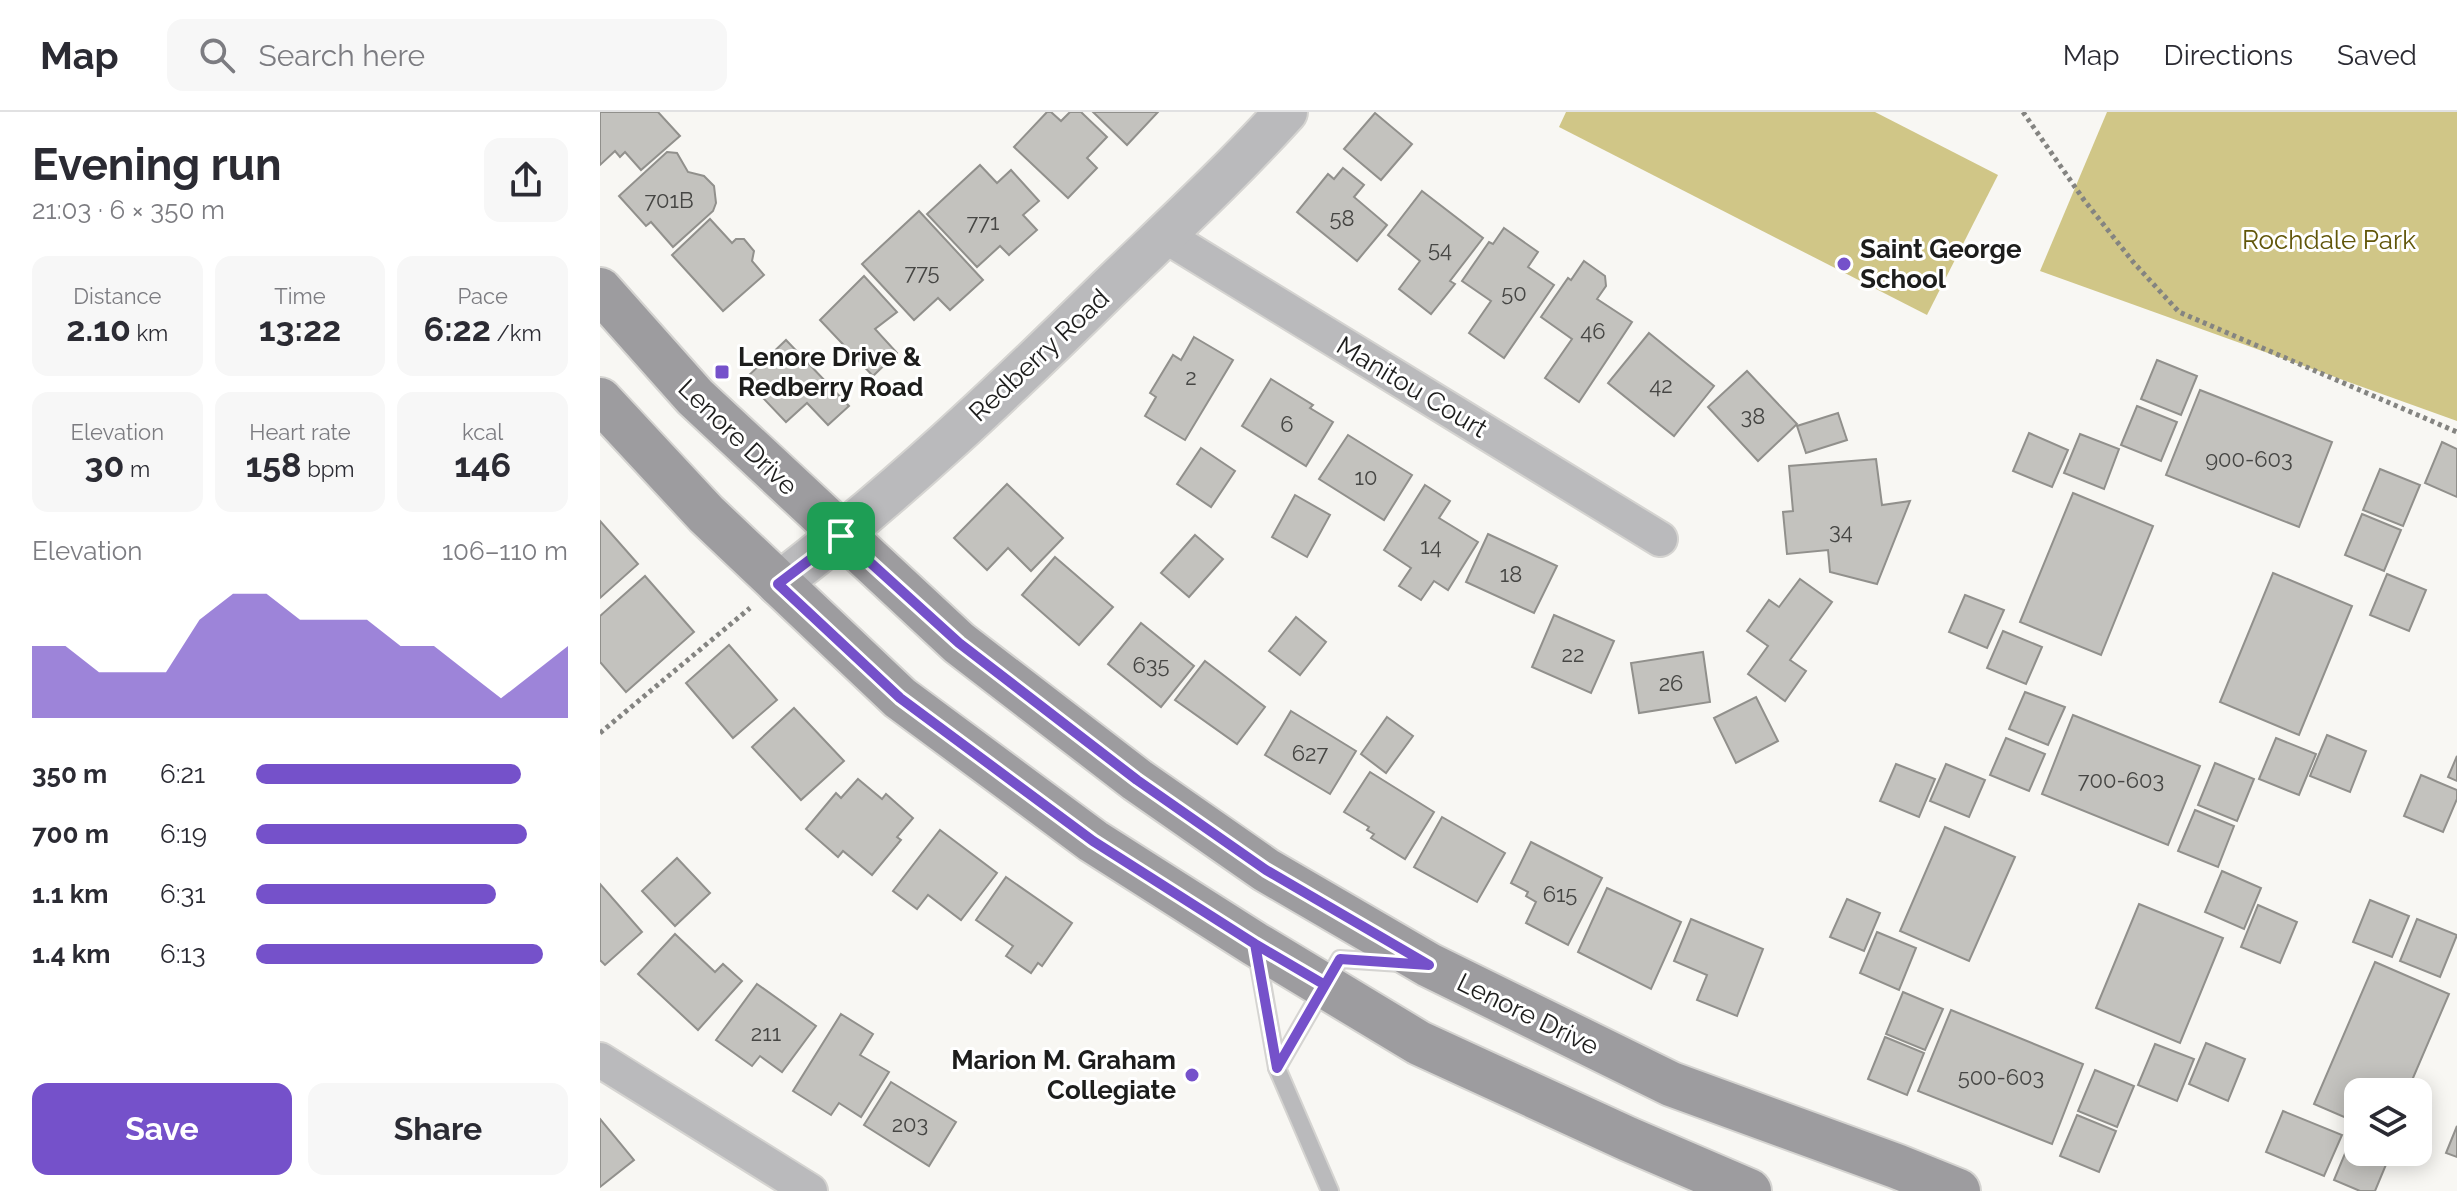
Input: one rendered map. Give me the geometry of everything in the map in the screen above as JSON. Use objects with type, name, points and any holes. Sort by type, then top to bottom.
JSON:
[{"type":"main road","name":"Lenore Drive","points":[[600,290],[695,397],[959,643],[1137,780],[1266,870],[1429,965],[1671,1084],[1958,1191]]},
{"type":"main road","points":[[600,400],[706,514],[762,597],[1093,841],[1419,1043],[1749,1191]]},
{"type":"street","name":"Redberry Road","points":[[762,597],[885,500],[1218,184],[1286,112]]},
{"type":"street","name":"Manitou Court","points":[[1164,235],[1660,539]]},
{"type":"street","points":[[600,1060],[810,1191]]},
{"type":"lane","points":[[1255,944],[1277,1068],[1330,1191]]},
{"type":"lane","points":[[1277,1068],[1340,959],[1429,965]]},
{"type":"path","points":[[2023,112],[2084,200],[2134,263],[2179,312],[2457,432]]},
{"type":"path","points":[[600,733],[762,597]]},
{"type":"green space","points":[[1566,112],[1875,112],[1998,175],[1927,315],[1559,127]]},
{"type":"green space","name":"Rochdale Park","points":[[2107,112],[2457,112],[2457,421],[2040,271]]},
{"type":"building","points":[[600,112],[658,112],[680,136],[641,170],[625,152],[620,157],[615,151],[600,165]]},
{"type":"building","points":[[1047,112],[1061,121],[1070,112],[1081,112],[1107,137],[1087,158],[1097,168],[1068,198],[1014,147]]},
{"type":"building","points":[[1093,112],[1158,112],[1127,145]]},
{"type":"building","points":[[1375,113],[1412,144],[1381,180],[1344,149]]},
{"type":"building","points":[[667,152],[677,153],[688,172],[704,176],[714,186],[716,203],[713,211],[673,247],[651,222],[646,226],[619,196]]},
{"type":"building","points":[[980,165],[997,183],[1011,170],[1039,201],[1023,215],[1037,230],[1009,255],[1000,246],[977,267],[927,214]]},
{"type":"building","points":[[1343,168],[1364,185],[1354,197],[1387,225],[1357,261],[1297,212],[1328,174],[1334,179]]},
{"type":"building","points":[[1422,191],[1483,238],[1450,281],[1455,284],[1431,314],[1399,289],[1420,261],[1388,235]]},
{"type":"building","points":[[919,211],[983,280],[950,310],[938,298],[914,320],[862,264]]},
{"type":"building","points":[[710,219],[732,243],[736,239],[744,239],[754,251],[752,261],[764,275],[723,311],[672,255]]},
{"type":"building","points":[[1504,228],[1538,252],[1528,267],[1554,285],[1504,358],[1469,333],[1491,301],[1462,281],[1489,242],[1493,244]]},
{"type":"building","points":[[1584,261],[1605,276],[1606,286],[1597,299],[1632,322],[1579,402],[1545,378],[1572,339],[1541,317]]},
{"type":"building","points":[[864,276],[897,312],[875,329],[897,353],[873,376],[820,320]]},
{"type":"building","points":[[1649,333],[1714,386],[1674,436],[1608,383]]},
{"type":"building","points":[[1194,337],[1233,360],[1185,440],[1145,416],[1156,397],[1150,393],[1173,355],[1181,360]]},
{"type":"building","points":[[786,340],[849,406],[828,425],[807,403],[786,422],[745,379]]},
{"type":"building","points":[[2157,360],[2197,376],[2181,415],[2141,399]]},
{"type":"building","points":[[1747,371],[1797,424],[1758,461],[1708,407]]},
{"type":"building","points":[[1271,379],[1313,405],[1310,408],[1333,422],[1306,466],[1242,426]]},
{"type":"building","points":[[2200,390],[2332,442],[2299,527],[2166,475]]},
{"type":"building","points":[[2137,406],[2177,422],[2161,461],[2121,445]]},
{"type":"building","points":[[1838,413],[1847,440],[1806,453],[1797,426]]},
{"type":"building","points":[[2029,433],[2068,450],[2052,487],[2013,471]]},
{"type":"building","points":[[2080,434],[2119,449],[2104,489],[2064,473]]},
{"type":"building","points":[[1348,435],[1412,475],[1384,520],[1319,479]]},
{"type":"building","points":[[2442,442],[2457,449],[2457,497],[2425,483]]},
{"type":"building","points":[[1201,448],[1235,471],[1211,507],[1177,484]]},
{"type":"building","points":[[1876,459],[1882,505],[1910,501],[1877,584],[1830,572],[1828,550],[1787,554],[1783,512],[1793,511],[1789,466]]},
{"type":"building","points":[[2380,469],[2420,485],[2403,526],[2363,510]]},
{"type":"building","points":[[1007,484],[1063,538],[1031,571],[1008,548],[987,570],[954,538]]},
{"type":"building","points":[[1425,485],[1450,501],[1439,518],[1478,542],[1448,590],[1434,581],[1421,600],[1399,586],[1411,568],[1384,550]]},
{"type":"building","points":[[2073,493],[2153,526],[2101,655],[2020,622]]},
{"type":"building","points":[[1295,495],[1330,515],[1307,557],[1272,537]]},
{"type":"building","points":[[2362,514],[2401,530],[2384,571],[2345,555]]},
{"type":"building","points":[[600,521],[638,564],[600,598]]},
{"type":"building","points":[[1488,534],[1557,566],[1534,613],[1466,582]]},
{"type":"building","points":[[1195,535],[1223,559],[1189,597],[1161,573]]},
{"type":"building","points":[[1055,557],[1113,607],[1079,645],[1022,595]]},
{"type":"building","points":[[2273,573],[2352,606],[2299,735],[2220,702]]},
{"type":"building","points":[[2387,574],[2426,590],[2409,631],[2370,615]]},
{"type":"building","points":[[645,576],[694,632],[626,692],[600,662],[600,616]]},
{"type":"building","points":[[1800,579],[1832,602],[1790,660],[1806,671],[1785,701],[1748,674],[1768,646],[1747,631],[1769,600],[1779,607]]},
{"type":"building","points":[[1965,595],[2004,610],[1987,648],[1949,632]]},
{"type":"building","points":[[1554,615],[1614,641],[1591,693],[1532,667]]},
{"type":"building","points":[[1296,617],[1326,642],[1300,675],[1269,651]]},
{"type":"building","points":[[1141,623],[1194,666],[1161,707],[1108,664]]},
{"type":"building","points":[[2003,631],[2042,647],[2026,684],[1987,668]]},
{"type":"building","points":[[729,645],[777,700],[733,738],[686,683]]},
{"type":"building","points":[[1703,652],[1710,702],[1639,713],[1631,663]]},
{"type":"building","points":[[1205,661],[1265,707],[1237,744],[1175,700]]},
{"type":"building","points":[[2025,692],[2065,707],[2048,745],[2009,729]]},
{"type":"building","points":[[1756,697],[1778,741],[1736,763],[1714,718]]},
{"type":"building","points":[[794,708],[844,761],[801,800],[752,747]]},
{"type":"building","points":[[1291,711],[1356,751],[1330,794],[1265,755]]},
{"type":"building","points":[[2073,715],[2200,766],[2168,845],[2042,794]]},
{"type":"building","points":[[1387,717],[1413,736],[1386,773],[1361,754]]},
{"type":"building","points":[[2327,735],[2366,751],[2350,792],[2310,776]]},
{"type":"building","points":[[2006,738],[2045,754],[2029,791],[1990,775]]},
{"type":"building","points":[[2276,738],[2316,754],[2299,795],[2259,779]]},
{"type":"building","points":[[2457,756],[2457,781],[2448,777]]},
{"type":"building","points":[[2215,763],[2254,779],[2237,821],[2198,805]]},
{"type":"building","points":[[1896,764],[1935,779],[1919,817],[1880,801]]},
{"type":"building","points":[[1946,764],[1985,780],[1969,817],[1930,801]]},
{"type":"building","points":[[1370,772],[1434,812],[1405,859],[1371,838],[1374,834],[1367,830],[1369,827],[1344,812]]},
{"type":"building","points":[[2421,775],[2457,790],[2457,799],[2443,832],[2404,816]]},
{"type":"building","points":[[858,779],[882,799],[886,794],[913,818],[897,837],[901,840],[872,875],[843,851],[838,857],[806,829],[836,793],[841,798]]},
{"type":"building","points":[[2195,810],[2234,826],[2218,867],[2178,851]]},
{"type":"building","points":[[1442,817],[1505,853],[1477,902],[1414,867]]},
{"type":"building","points":[[1945,827],[2015,857],[1969,961],[1900,931]]},
{"type":"building","points":[[940,830],[997,873],[961,920],[928,895],[917,909],[893,891]]},
{"type":"building","points":[[1531,842],[1602,878],[1568,945],[1526,923],[1536,902],[1526,896],[1528,892],[1511,883]]},
{"type":"building","points":[[677,858],[710,893],[675,926],[642,891]]},
{"type":"building","points":[[2222,871],[2261,888],[2244,929],[2205,912]]},
{"type":"building","points":[[1006,877],[1072,923],[1042,966],[1038,963],[1031,973],[1006,956],[1013,946],[976,920]]},
{"type":"building","points":[[600,884],[642,932],[605,965],[600,960]]},
{"type":"building","points":[[1607,888],[1681,922],[1651,989],[1578,952]]},
{"type":"building","points":[[1847,899],[1880,913],[1864,951],[1830,937]]},
{"type":"building","points":[[2370,900],[2409,916],[2392,957],[2353,942]]},
{"type":"building","points":[[2139,904],[2223,938],[2180,1043],[2096,1008]]},
{"type":"building","points":[[2258,905],[2297,922],[2280,963],[2241,947]]},
{"type":"building","points":[[1691,919],[1763,949],[1737,1016],[1697,1000],[1707,975],[1674,961]]},
{"type":"building","points":[[2417,919],[2457,935],[2440,977],[2400,961]]},
{"type":"building","points":[[1877,932],[1916,948],[1899,990],[1860,973]]},
{"type":"building","points":[[675,934],[715,972],[723,964],[742,981],[698,1030],[638,974]]},
{"type":"building","points":[[2375,962],[2449,994],[2413,1078],[2344,1078],[2344,1117],[2314,1104]]},
{"type":"building","points":[[757,984],[816,1026],[782,1072],[760,1056],[752,1066],[716,1040]]},
{"type":"building","points":[[1903,992],[1943,1009],[1925,1050],[1886,1034]]},
{"type":"building","points":[[1951,1010],[2083,1064],[2052,1144],[1918,1091]]},
{"type":"building","points":[[841,1014],[873,1034],[860,1055],[889,1072],[861,1117],[839,1103],[831,1115],[793,1091]]},
{"type":"building","points":[[1885,1037],[1924,1053],[1907,1095],[1868,1079]]},
{"type":"building","points":[[2206,1043],[2245,1059],[2228,1101],[2189,1084]]},
{"type":"building","points":[[2155,1044],[2194,1059],[2177,1101],[2138,1085]]},
{"type":"building","points":[[2095,1070],[2134,1086],[2117,1127],[2078,1111]]},
{"type":"building","points":[[891,1082],[956,1122],[929,1166],[864,1125]]},
{"type":"building","points":[[2283,1111],[2342,1135],[2324,1176],[2266,1152]]},
{"type":"building","points":[[2077,1115],[2116,1131],[2099,1172],[2060,1156]]},
{"type":"building","points":[[600,1119],[634,1160],[600,1187]]},
{"type":"building","points":[[2457,1126],[2457,1157],[2446,1153]]},
{"type":"building","points":[[2344,1156],[2344,1166],[2385,1166],[2375,1191],[2360,1191],[2334,1180]]},
{"type":"place","name":"Saint George School","points":[[1844,264]]},
{"type":"place","name":"Lenore Drive & Redberry Road","points":[[722,372]]},
{"type":"place","name":"Marion M. Graham Collegiate","points":[[1192,1075]]},
{"type":"route","points":[[841,536],[778,584],[900,698],[1093,841],[1325,985],[1277,1068],[1255,944],[1325,985],[1340,959],[1429,965],[1266,870],[1137,780],[959,643],[841,536]]}]
